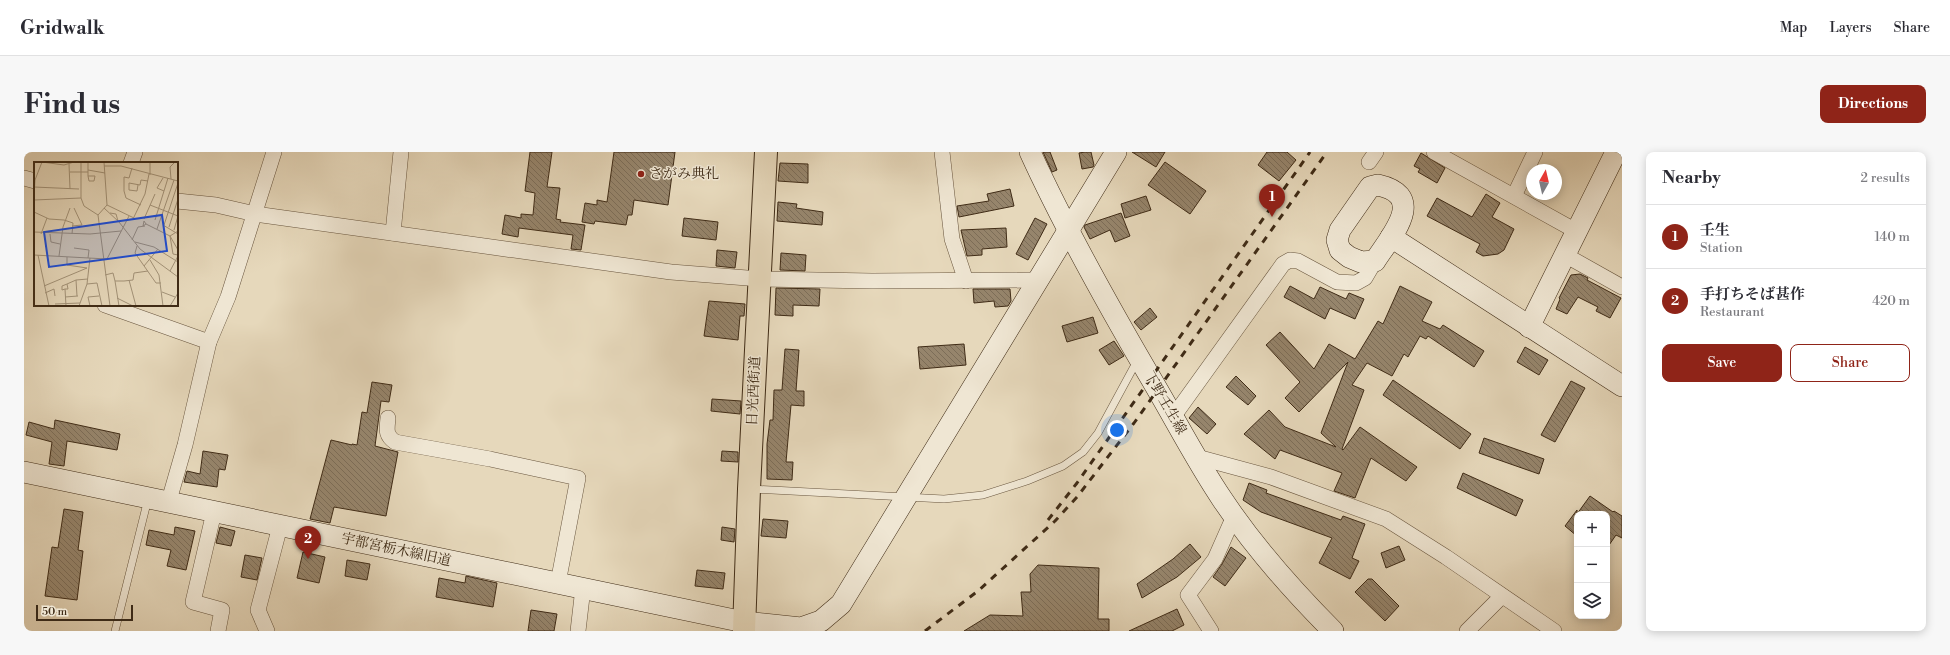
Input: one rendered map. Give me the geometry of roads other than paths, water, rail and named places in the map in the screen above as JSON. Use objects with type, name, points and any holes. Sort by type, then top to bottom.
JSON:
[{"type":"main road","name":"日光西街道","points":[[744,626],[749,489],[766,152]]},
{"type":"street","points":[[131,162],[135,152]]},
{"type":"street","points":[[168,504],[209,342],[228,297],[274,152]]},
{"type":"street","points":[[393,233],[401,152]]},
{"type":"street","points":[[942,152],[952,239],[966,281]]},
{"type":"street","name":"下野壬生線","points":[[1030,152],[1068,232],[1139,358],[1222,499],[1270,563],[1333,631]]},
{"type":"street","name":"宇都宮栃木線旧道","points":[[24,472],[168,504],[214,512],[583,588],[744,626],[801,628],[821,621],[841,604],[1116,152]]},
{"type":"street","points":[[1434,152],[1459,158],[1514,196],[1576,231]]},
{"type":"street","points":[[1514,196],[1535,152]]},
{"type":"street","points":[[1529,327],[1616,152]]},
{"type":"street","points":[[24,178],[34,181]]},
{"type":"street","points":[[1174,417],[1283,264],[1290,260],[1298,261],[1337,282],[1356,283],[1365,278],[1391,237],[1403,215],[1405,206],[1401,196],[1388,187],[1378,185],[1370,187],[1340,230],[1337,240],[1340,250],[1350,256],[1361,262],[1375,261]]},
{"type":"street","points":[[178,201],[216,205],[255,214],[626,266],[760,279],[872,281],[1038,280]]},
{"type":"street","points":[[1391,237],[1622,386]]},
{"type":"street","points":[[1565,255],[1622,287]]},
{"type":"street","points":[[108,306],[209,342]]},
{"type":"street","points":[[388,418],[386,433],[389,438],[396,442],[490,459],[578,478],[558,583]]},
{"type":"street","points":[[1197,457],[1271,477],[1386,519],[1446,557],[1554,631]]},
{"type":"street","points":[[214,512],[193,602],[222,610],[218,631]]},
{"type":"street","points":[[1211,631],[1188,595],[1215,559],[1234,516]]},
{"type":"street","points":[[267,631],[258,610],[280,526]]},
{"type":"street","points":[[578,631],[583,588]]},
{"type":"street","points":[[1467,631],[1502,596]]},
{"type":"lane","points":[[749,489],[944,499],[983,495],[1027,481],[1064,466],[1083,452],[1098,433],[1139,358]]},
{"type":"lane","points":[[115,631],[148,499]]},
{"type":"railway","points":[[1048,520],[1077,483],[1310,152]]},
{"type":"railway","points":[[925,631],[978,591],[1055,521],[1077,497],[1134,423],[1327,152]]},
{"type":"place","name":"さがみ典礼","points":[[641,174]]},
{"type":"place","name":"壬生","points":[[1272,217]]},
{"type":"place","name":"手打ちそば甚作","points":[[308,559]]}]
